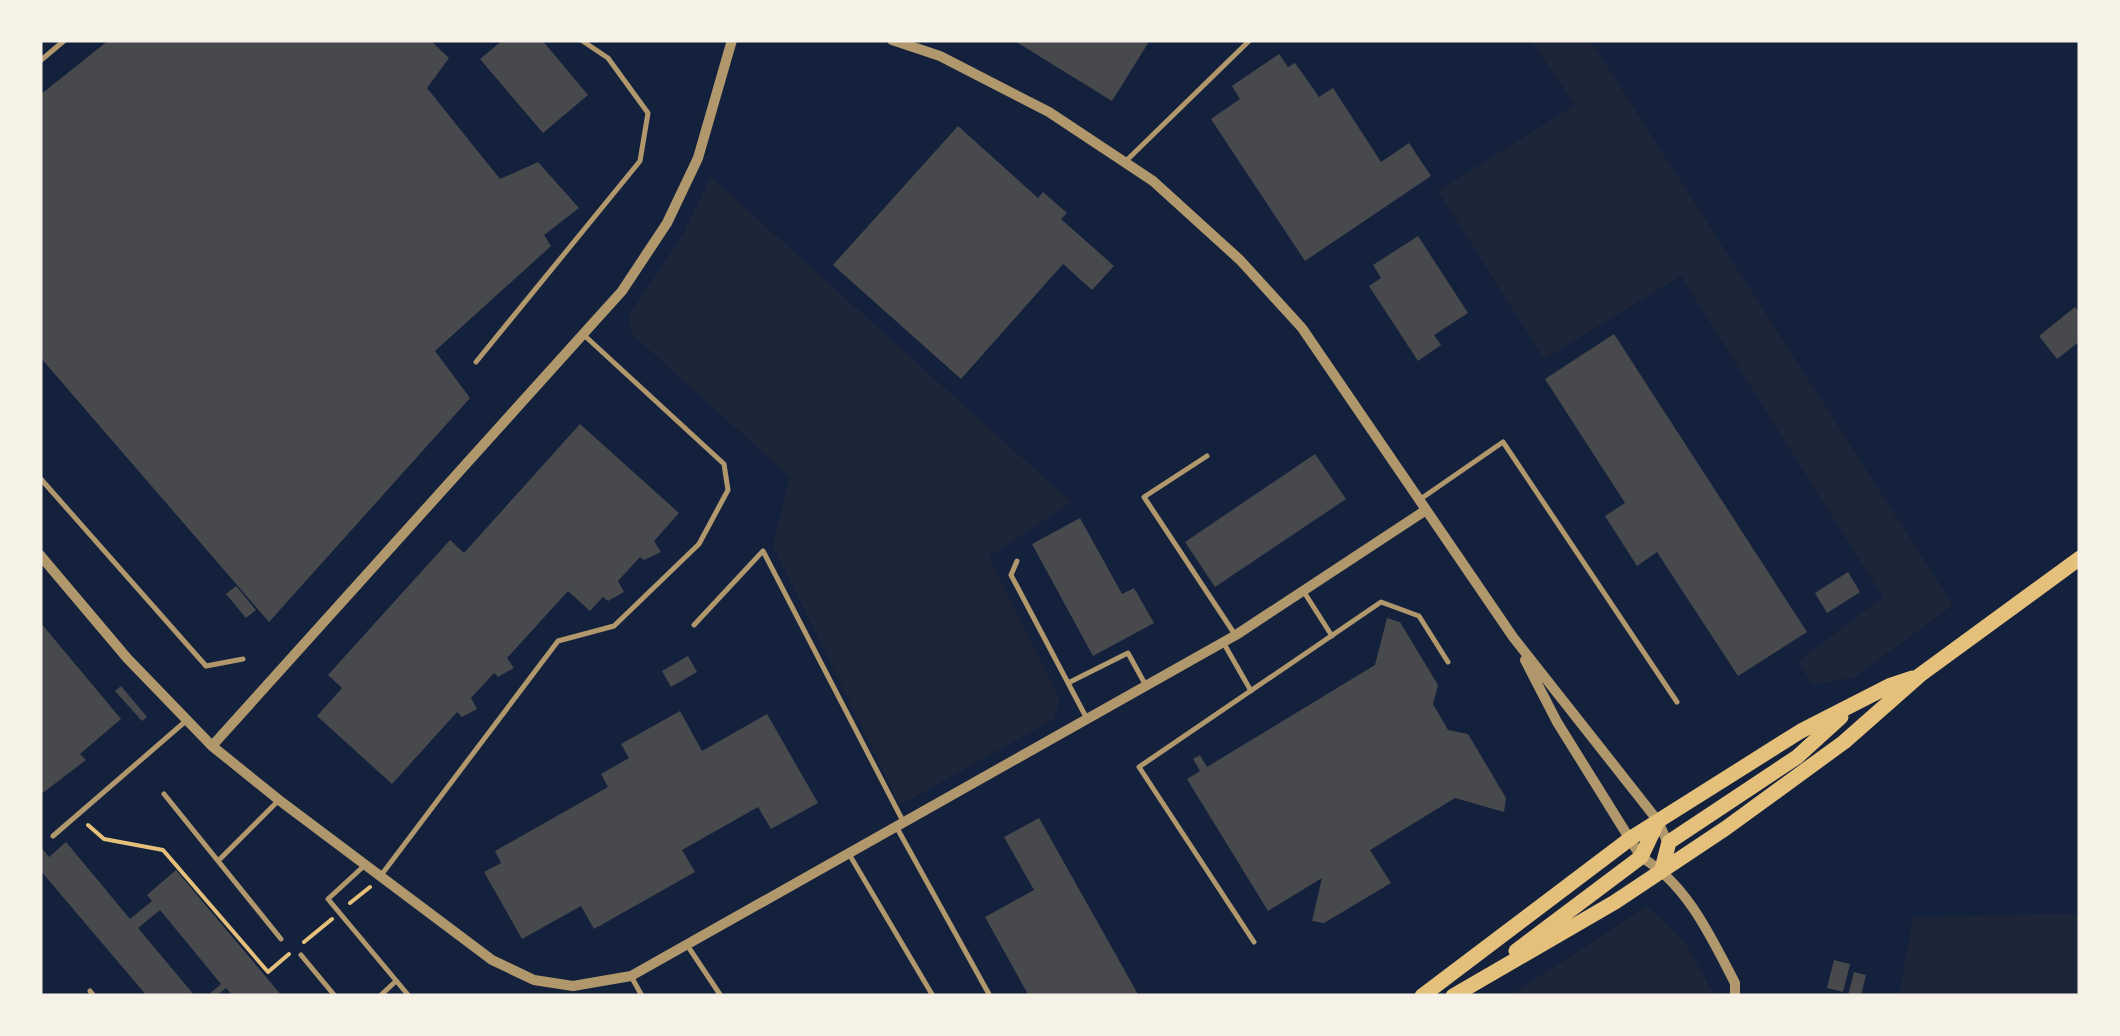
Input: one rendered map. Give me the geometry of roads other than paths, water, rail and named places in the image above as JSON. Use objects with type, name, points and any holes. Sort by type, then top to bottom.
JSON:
[{"type":"main road","points":[[1458,993],[1615,902],[1726,828],[1844,742],[1920,675],[2080,558]]},
{"type":"main road","points":[[1422,996],[1632,838],[1801,731],[1920,675]]},
{"type":"main road","points":[[1666,867],[1669,842],[1797,757],[1856,703]]},
{"type":"main road","points":[[1458,993],[1641,857],[1658,822]]},
{"type":"street","points":[[212,746],[622,291],[667,223],[698,158],[732,40]]},
{"type":"street","points":[[892,40],[940,56],[1050,112],[1154,181],[1240,260],[1302,328],[1513,636],[1658,822],[1669,842]]},
{"type":"street","points":[[40,555],[127,658],[212,746],[492,960],[534,980],[573,986],[631,976],[1087,720],[1236,635],[1423,505]]},
{"type":"street","points":[[1513,636],[1557,722],[1641,857],[1666,867],[1714,941],[1735,983],[1735,996]]},
{"type":"lane","points":[[40,61],[66,40]]},
{"type":"lane","points":[[476,362],[640,161],[648,114],[608,58],[581,40]]},
{"type":"lane","points":[[1125,162],[1250,40]]},
{"type":"lane","points":[[380,877],[558,642],[614,626],[699,544],[728,490],[724,464],[583,334]]},
{"type":"lane","points":[[1423,505],[1503,442],[1677,702]]},
{"type":"lane","points":[[1207,456],[1144,497],[1236,635]]},
{"type":"lane","points":[[40,478],[206,666],[242,659]]},
{"type":"lane","points":[[694,625],[762,552],[990,996]]},
{"type":"lane","points":[[1017,561],[1012,575],[1087,720]]},
{"type":"lane","points":[[1304,591],[1332,636]]},
{"type":"lane","points":[[1254,942],[1139,767],[1381,602],[1420,616],[1448,662]]},
{"type":"lane","points":[[1223,642],[1251,691]]},
{"type":"lane","points":[[1068,683],[1128,653],[1147,686]]},
{"type":"lane","points":[[53,836],[186,720]]},
{"type":"lane","points":[[164,794],[281,938]]},
{"type":"lane","points":[[218,861],[279,800]]},
{"type":"lane","points":[[849,854],[934,996]]},
{"type":"lane","points":[[366,865],[328,900],[409,996]]},
{"type":"lane","points":[[687,944],[721,996]]},
{"type":"lane","points":[[301,956],[335,996]]},
{"type":"lane","points":[[631,976],[642,996]]},
{"type":"lane","points":[[380,996],[396,981]]}]
